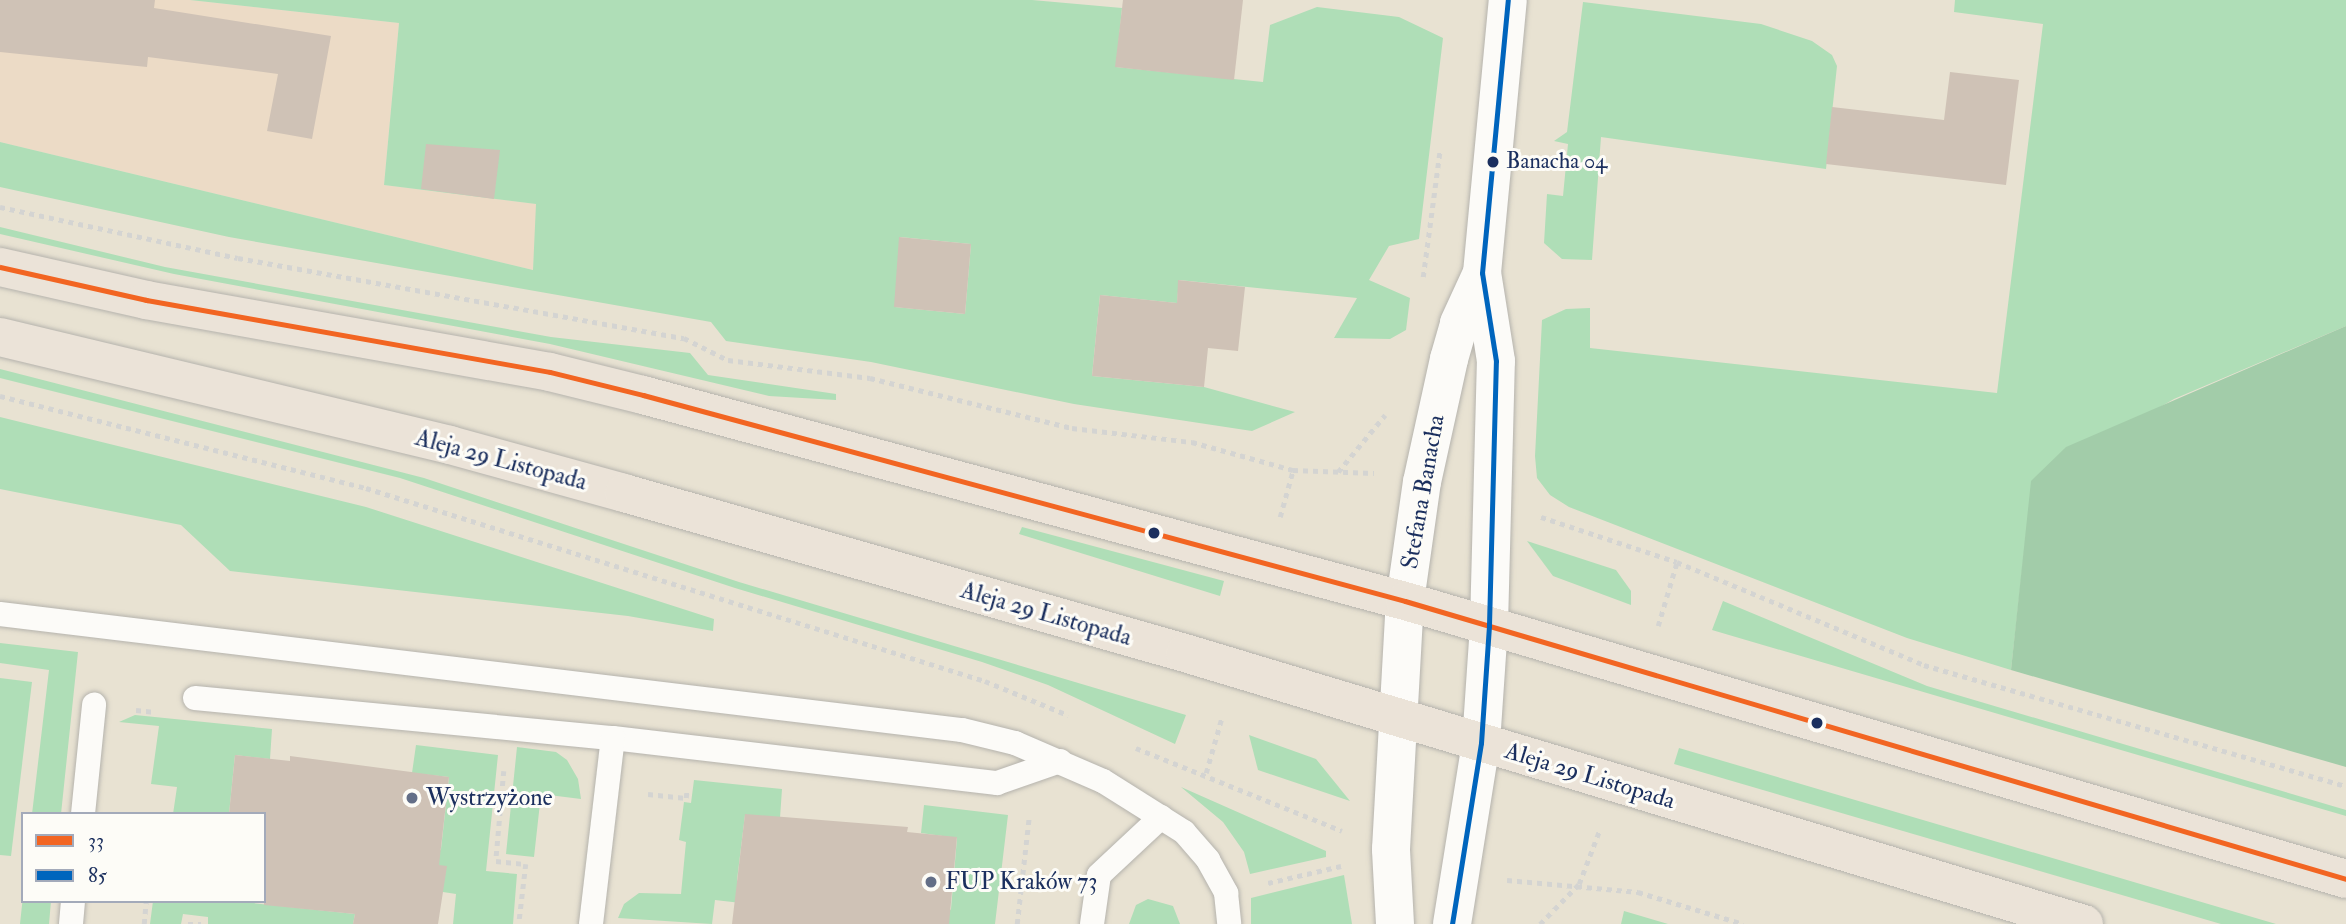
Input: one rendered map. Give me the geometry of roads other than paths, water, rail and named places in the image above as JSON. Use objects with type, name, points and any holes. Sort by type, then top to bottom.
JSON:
[{"type":"main road","points":[[0,267],[146,300],[576,379],[1405,601],[2346,879]]},
{"type":"main road","name":"Aleja 29 Listopada","points":[[0,337],[450,445],[1396,717],[2084,924]]},
{"type":"street","name":"Stefana Banacha","points":[[1452,924],[1480,743],[1489,625],[1496,361],[1482,273],[1508,0]]},
{"type":"street","name":"Stefana Banacha","points":[[1395,924],[1391,849],[1396,717],[1405,601],[1422,482],[1449,359],[1459,323],[1482,273]]},
{"type":"lane","points":[[0,614],[962,730],[1014,743],[1103,781],[1184,832],[1208,860],[1226,893],[1229,924]]},
{"type":"lane","points":[[195,698],[613,738],[998,783],[1060,761]]},
{"type":"lane","points":[[83,812],[94,705]]},
{"type":"lane","points":[[591,924],[613,738]]},
{"type":"lane","points":[[1092,924],[1099,875],[1161,817]]},
{"type":"lane","points":[[71,924],[73,903]]},
{"type":"place","name":"Banacha 04","points":[[1493,162]]},
{"type":"place","name":"Wystrzyżone","points":[[412,798]]},
{"type":"place","name":"FUP Kraków 73","points":[[931,882]]}]
